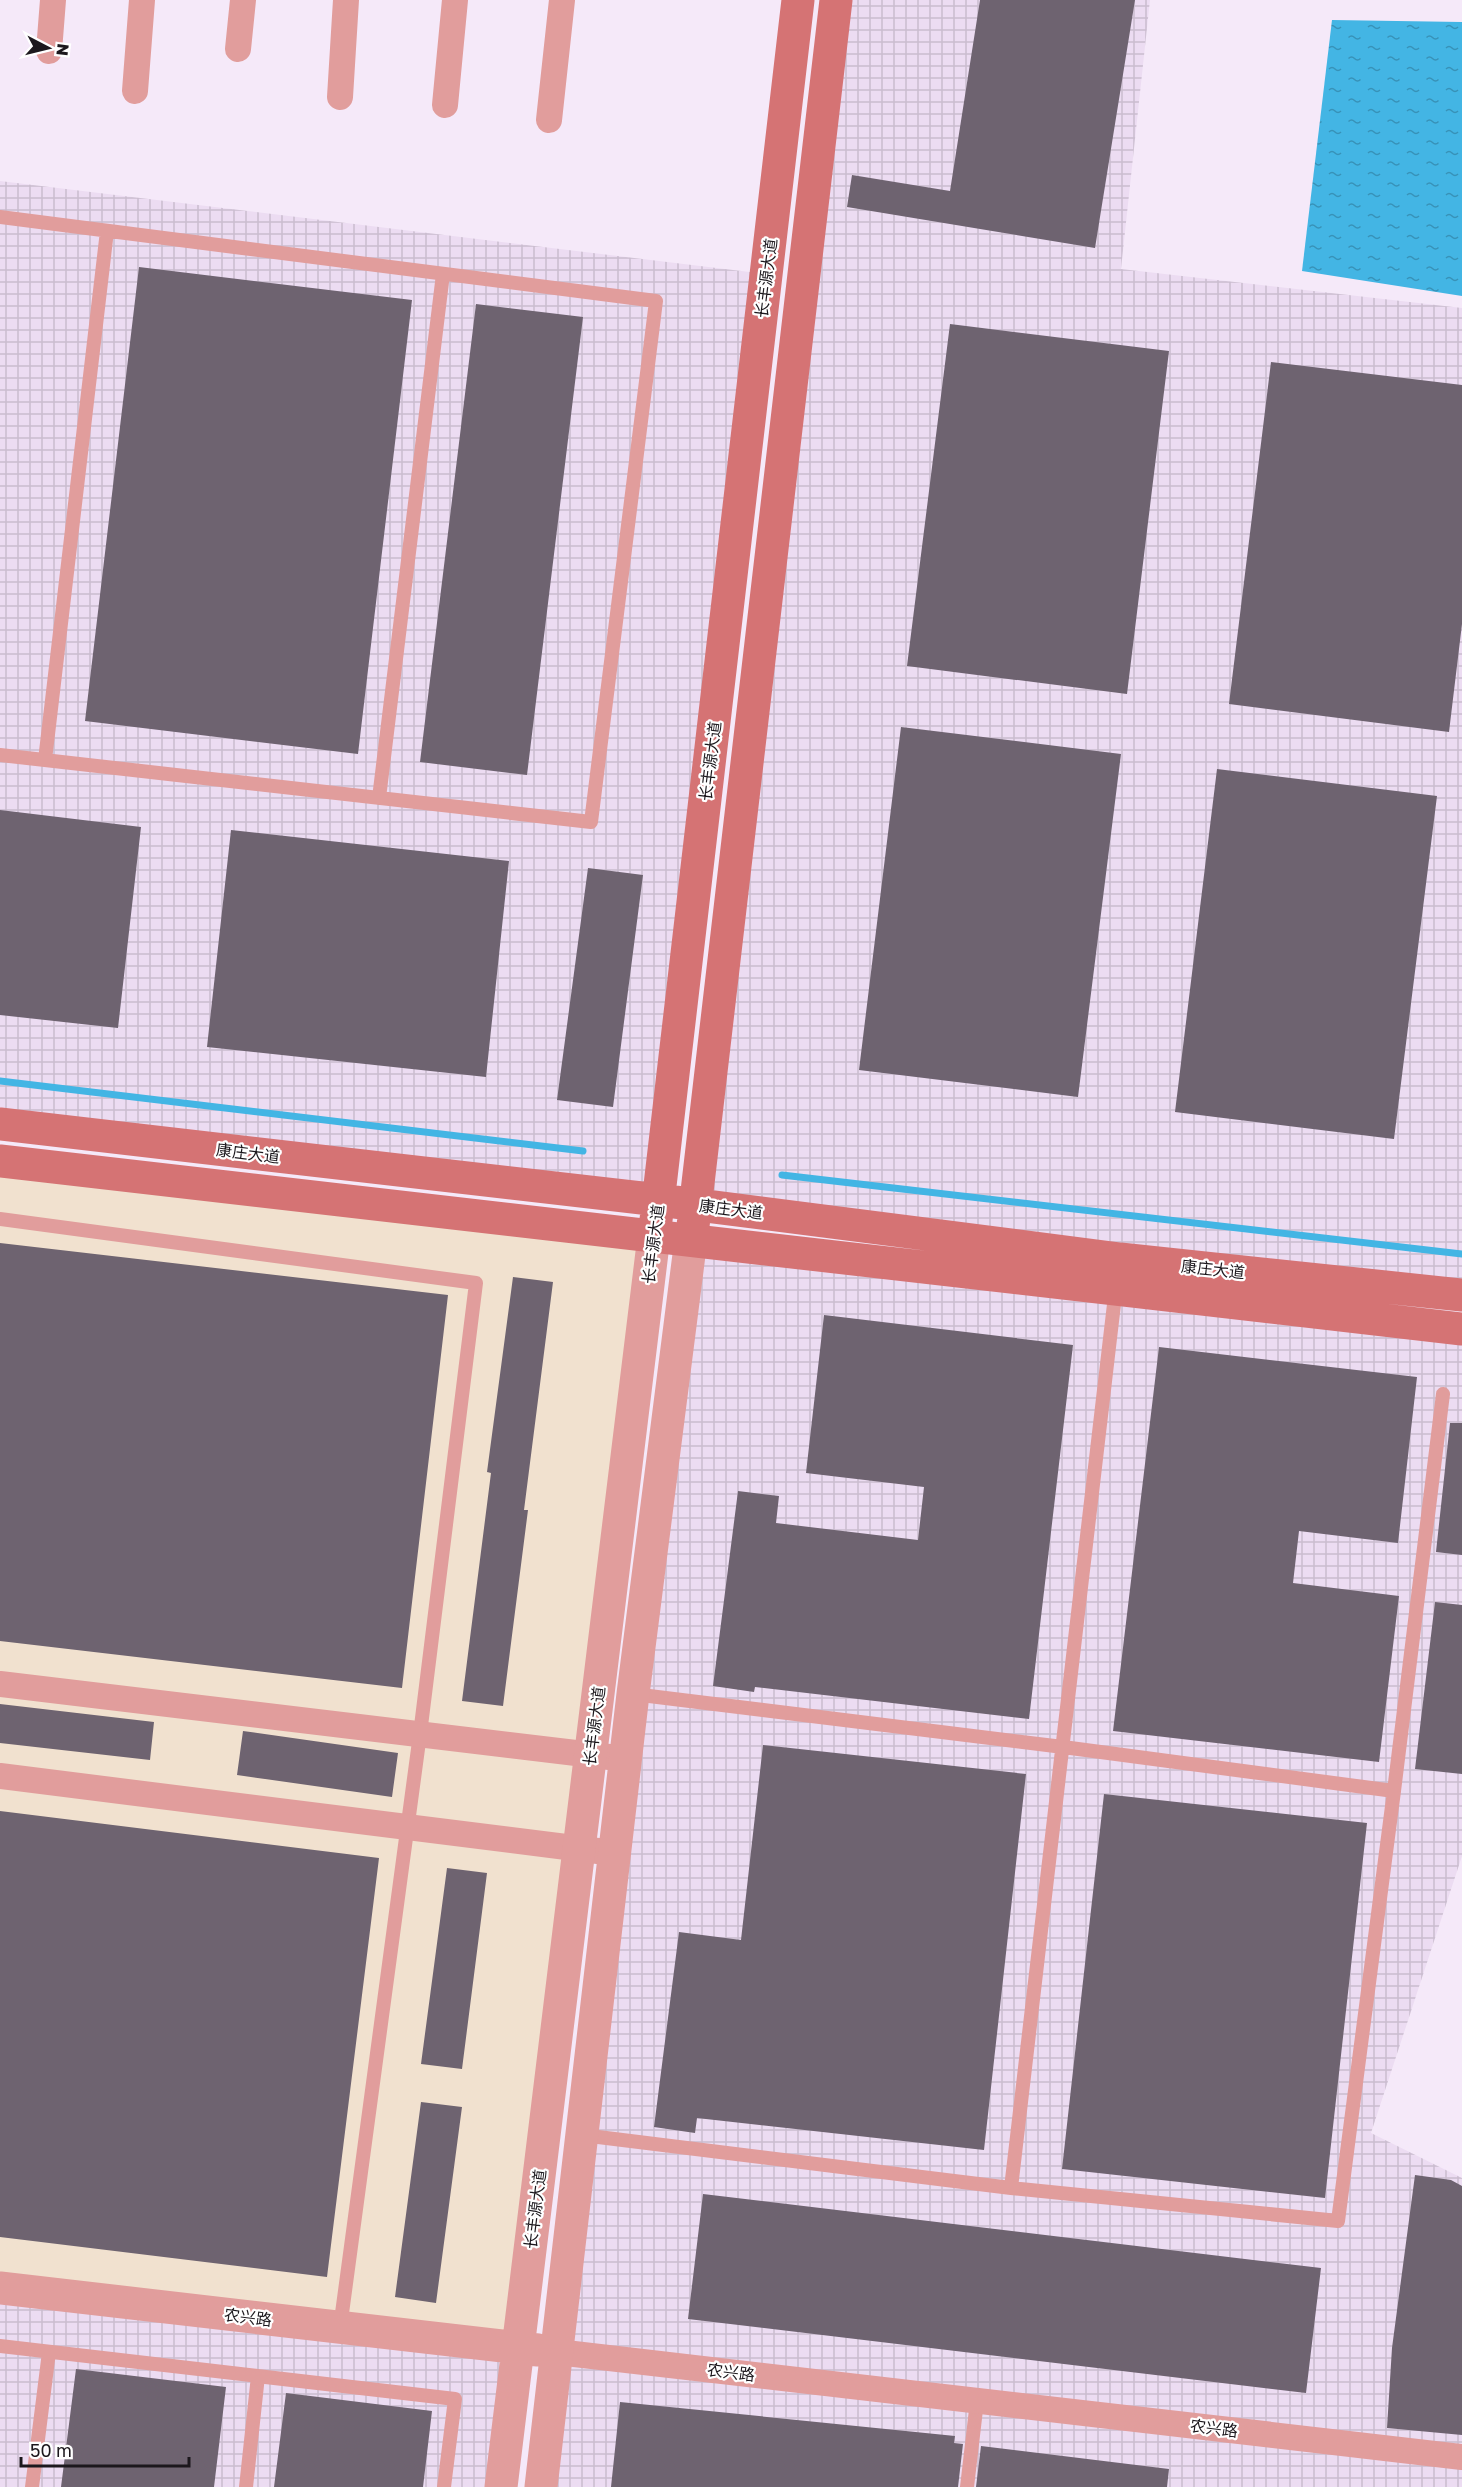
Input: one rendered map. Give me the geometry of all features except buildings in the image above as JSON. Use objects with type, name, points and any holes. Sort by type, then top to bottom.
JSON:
[{"type":"main road","name":"长丰源大道","points":[[654,1236],[798,0]]},
{"type":"main road","points":[[691,1239],[836,0]]},
{"type":"main road","name":"康庄大道","points":[[0,1124],[696,1204],[1462,1329]]},
{"type":"main road","name":"康庄大道","points":[[0,1161],[654,1236],[1118,1274],[1462,1295]]},
{"type":"street","points":[[49,51],[52,0]]},
{"type":"street","points":[[135,91],[142,0]]},
{"type":"street","points":[[238,49],[243,0]]},
{"type":"street","points":[[340,97],[346,0]]},
{"type":"street","points":[[445,105],[455,0]]},
{"type":"street","points":[[549,120],[562,0]]},
{"type":"street","name":"长丰源大道","points":[[501,2487],[654,1236]]},
{"type":"street","points":[[542,2487],[633,1694],[691,1239]]},
{"type":"street","points":[[0,1684],[626,1759]]},
{"type":"street","points":[[0,1776],[615,1853]]},
{"type":"street","name":"农兴路","points":[[0,2288],[1462,2457]]},
{"type":"lane","points":[[0,217],[656,301],[591,822],[0,755]]},
{"type":"lane","points":[[45,760],[107,231]]},
{"type":"lane","points":[[379,798],[443,274]]},
{"type":"lane","points":[[0,1219],[476,1283],[408,1827],[340,2328]]},
{"type":"lane","points":[[1011,2188],[1118,1274]]},
{"type":"lane","points":[[582,2135],[1011,2188],[1338,2221],[1443,1394]]},
{"type":"lane","points":[[633,1694],[1394,1791]]},
{"type":"lane","points":[[0,2346],[455,2399],[444,2487]]},
{"type":"lane","points":[[33,2487],[49,2352]]},
{"type":"lane","points":[[246,2487],[258,2376]]},
{"type":"lane","points":[[967,2487],[977,2401]]},
{"type":"shaded area","points":[[836,0],[1150,0],[1121,269],[1462,308],[1462,1295],[696,1205]]},
{"type":"shaded area","points":[[0,181],[766,274],[659,1200],[0,1124]]},
{"type":"shaded area","points":[[0,1161],[654,1236],[518,2348],[0,2288]]},
{"type":"shaded area","points":[[691,1239],[1462,1329],[1462,1856],[1371,2133],[1462,2178],[1462,2487],[541,2487]]},
{"type":"shaded area","points":[[0,2288],[518,2348],[501,2487],[0,2487]]},
{"type":"water","points":[[1332,20],[1462,22],[1462,296],[1302,271]]},
{"type":"waterway","points":[[0,1081],[583,1151]]},
{"type":"waterway","points":[[782,1175],[1462,1254]]}]
